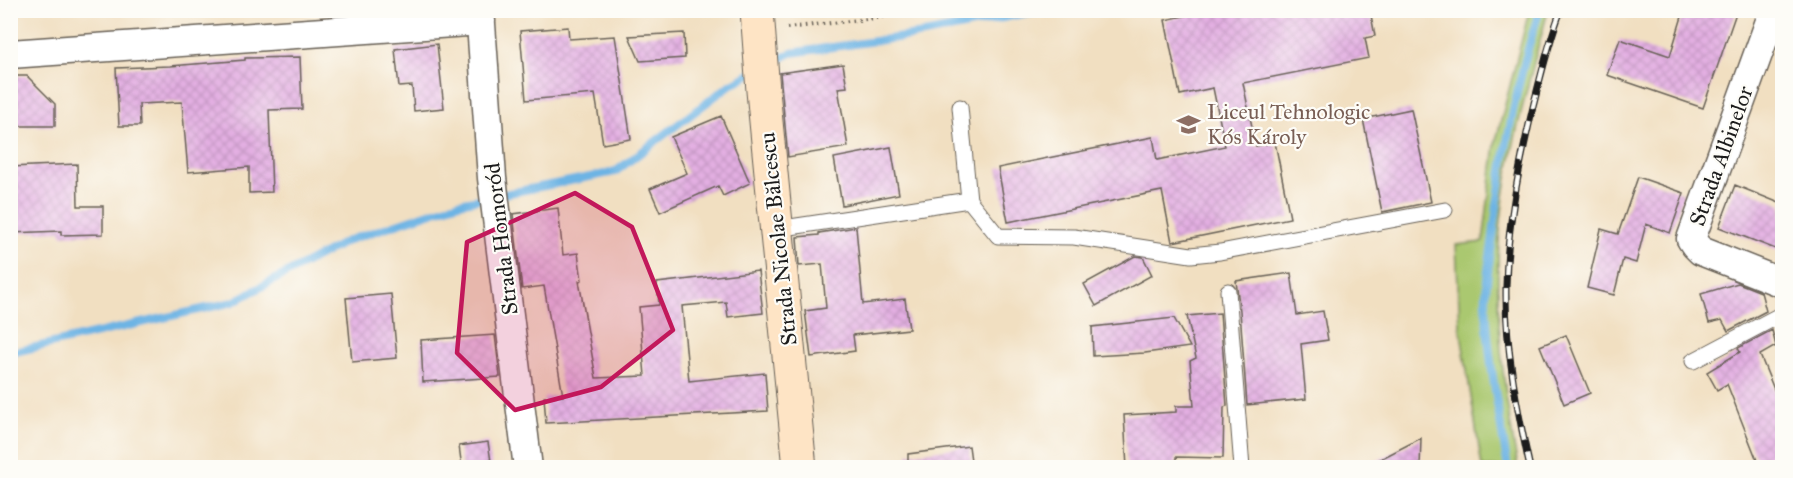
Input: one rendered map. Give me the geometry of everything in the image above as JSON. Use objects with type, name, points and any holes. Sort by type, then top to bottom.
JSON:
[{"type":"main road","name":"Strada Nicolae Bălcescu","points":[[758,25],[800,468]]},
{"type":"street","name":"Strada Albinelor","points":[[1773,14],[1691,238],[1701,251],[1782,283]]},
{"type":"street","points":[[10,54],[481,16]]},
{"type":"street","name":"Strada Homoród","points":[[481,16],[492,178],[528,468]]},
{"type":"lane","points":[[960,106],[969,200],[998,236],[1074,237],[1191,255],[1220,252],[1445,210]]},
{"type":"lane","points":[[777,229],[969,200]]},
{"type":"lane","points":[[1228,291],[1242,468]]},
{"type":"lane","points":[[1693,361],[1782,315]]},
{"type":"path","points":[[758,25],[777,20],[778,29],[876,18],[919,10]]},
{"type":"highlighted area","points":[[575,193],[632,227],[673,330],[601,387],[515,410],[457,353],[467,242]]},
{"type":"green space","points":[[1529,11],[1548,11],[1523,104],[1509,168],[1498,264],[1498,315],[1502,366],[1518,467],[1482,467],[1460,327],[1456,245],[1483,242],[1495,144]]},
{"type":"building","points":[[1211,10],[1370,10],[1375,36],[1365,38],[1369,58],[1243,83],[1256,146],[1275,142],[1290,218],[1172,242],[1162,191],[1008,222],[998,168],[1153,137],[1157,160],[1225,146],[1213,88],[1180,95],[1165,20]]},
{"type":"building","points":[[1684,10],[1737,10],[1703,108],[1607,75],[1620,39],[1670,56]]},
{"type":"building","points":[[568,27],[569,39],[615,36],[631,139],[603,144],[595,94],[526,100],[520,31]]},
{"type":"building","points":[[684,33],[685,58],[640,61],[629,36]]},
{"type":"building","points":[[437,44],[444,108],[414,111],[412,86],[399,87],[395,49]]},
{"type":"building","points":[[300,57],[302,109],[269,110],[272,192],[249,193],[249,167],[188,172],[182,102],[139,104],[140,126],[119,126],[116,68],[170,66],[245,60],[245,58]]},
{"type":"building","points":[[843,64],[847,87],[838,88],[848,147],[788,157],[780,73]]},
{"type":"building","points":[[10,76],[27,76],[55,104],[55,126],[10,126]]},
{"type":"building","points":[[1411,109],[1431,202],[1382,212],[1363,119]]},
{"type":"building","points":[[721,116],[750,183],[723,196],[718,186],[660,212],[650,189],[687,173],[671,137]]},
{"type":"building","points":[[891,147],[899,194],[842,205],[834,158]]},
{"type":"building","points":[[77,164],[78,206],[103,206],[103,234],[61,235],[61,231],[11,233],[10,167]]},
{"type":"building","points":[[1638,177],[1684,193],[1670,233],[1646,224],[1636,263],[1623,259],[1614,295],[1587,288],[1601,229],[1618,234]]},
{"type":"building","points":[[1735,185],[1782,204],[1782,238],[1778,250],[1719,227]]},
{"type":"building","points":[[558,208],[563,255],[578,253],[582,280],[579,281],[596,378],[645,376],[639,307],[659,305],[657,283],[758,271],[763,313],[728,317],[726,302],[682,306],[689,381],[765,373],[768,411],[546,423],[544,397],[563,396],[544,286],[522,289],[513,214]]},
{"type":"building","points":[[856,227],[863,304],[905,299],[909,329],[853,335],[855,351],[811,357],[805,311],[826,308],[822,264],[799,266],[797,237]]},
{"type":"building","points":[[1135,256],[1143,257],[1152,275],[1096,306],[1084,284]]},
{"type":"building","points":[[1291,273],[1297,315],[1323,311],[1328,340],[1301,344],[1306,399],[1247,405],[1236,281]]},
{"type":"building","points":[[1738,283],[1761,292],[1766,311],[1728,331],[1722,320],[1709,323],[1701,294]]},
{"type":"building","points":[[391,294],[397,358],[352,362],[346,298]]},
{"type":"building","points":[[1220,313],[1227,406],[1224,407],[1223,458],[1176,457],[1176,468],[1127,468],[1124,415],[1176,412],[1176,406],[1194,406],[1190,361],[1196,358],[1187,316]]},
{"type":"building","points":[[1174,318],[1190,347],[1145,353],[1093,356],[1092,327]]},
{"type":"building","points":[[1772,330],[1776,346],[1760,355],[1782,409],[1782,468],[1760,468],[1727,384],[1717,390],[1707,372],[1740,352],[1738,348]]},
{"type":"building","points":[[495,335],[500,377],[423,382],[421,340]]},
{"type":"building","points":[[1566,335],[1590,393],[1564,404],[1540,346]]},
{"type":"building","points":[[1421,438],[1420,468],[1363,468]]},
{"type":"building","points":[[488,442],[492,468],[462,468],[459,446]]},
{"type":"building","points":[[969,446],[972,468],[908,468],[908,454]]},
{"type":"waterway","points":[[768,65],[791,53],[924,34],[1042,10]]},
{"type":"waterway","points":[[1508,468],[1491,367],[1486,288],[1511,122],[1523,66],[1540,10]]},
{"type":"waterway","points":[[10,353],[233,302],[349,240],[459,203],[615,172],[730,85],[754,72]]},
{"type":"railway","points":[[1530,468],[1516,401],[1510,355],[1506,310],[1507,264],[1511,219],[1523,151],[1546,58],[1561,10]]},
{"type":"place","name":"Liceul Tehnologic Kós Károly","points":[[1189,124]]}]
